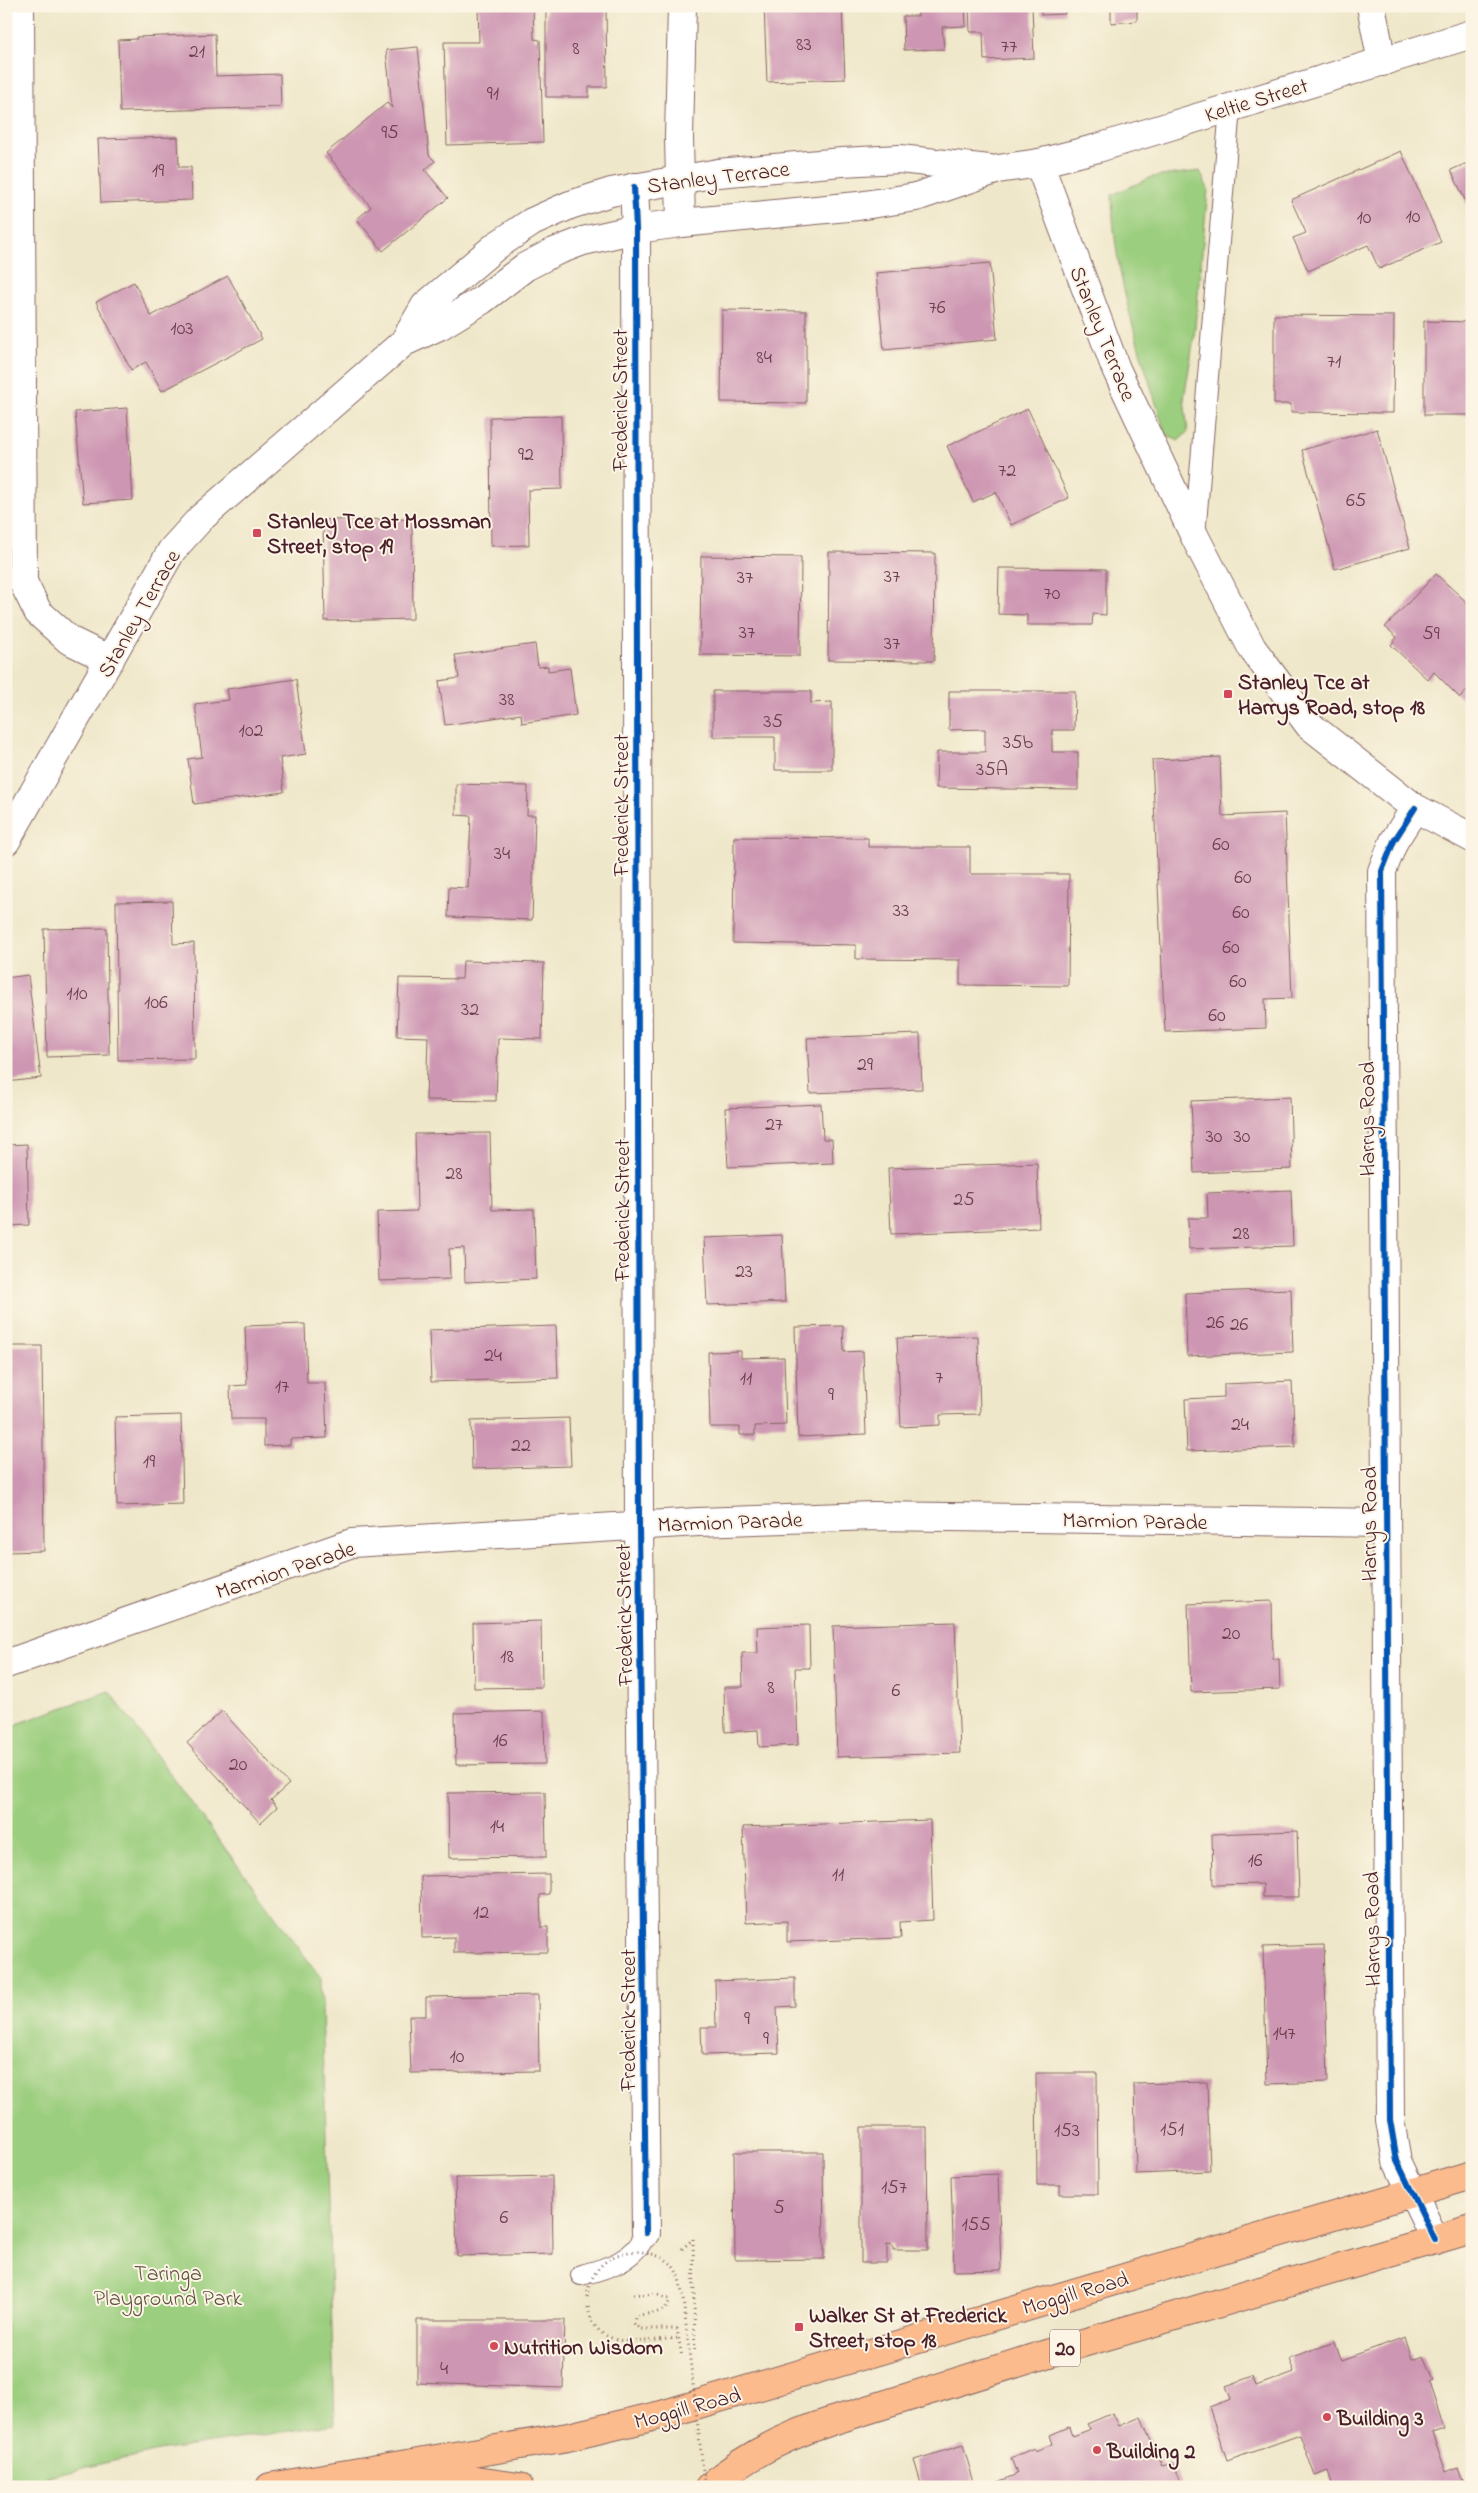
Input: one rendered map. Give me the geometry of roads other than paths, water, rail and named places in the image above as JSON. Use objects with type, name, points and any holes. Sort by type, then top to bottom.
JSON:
[{"type":"highway","name":"Moggill Road","points":[[385,2469],[568,2436],[665,2414],[1472,2175]]},
{"type":"highway","name":"20","points":[[710,2487],[762,2450],[813,2427],[1068,2347],[1472,2229]]},
{"type":"highway","name":"20","points":[[270,2487],[385,2469]]},
{"type":"highway","points":[[385,2469],[519,2487]]},
{"type":"street","points":[[20,6],[23,582],[38,612],[69,640],[110,660]]},
{"type":"street","points":[[682,6],[679,178],[682,223]]},
{"type":"street","points":[[1371,6],[1382,62]]},
{"type":"street","name":"Keltie Street","points":[[1039,163],[1098,148],[1472,34]]},
{"type":"street","name":"Stanley Terrace","points":[[404,342],[425,306],[496,246],[532,222],[570,205],[634,187],[679,178],[786,166],[900,159],[998,170]]},
{"type":"street","name":"Stanley Terrace","points":[[8,836],[172,550],[201,518],[404,342],[441,325],[482,300],[525,267],[554,252],[584,241],[636,229],[858,206],[916,197],[998,170],[1039,163],[1116,369],[1195,536],[1252,648],[1309,725],[1415,808],[1472,838]]},
{"type":"street","name":"Frederick Street","points":[[634,187],[636,229],[639,1525],[646,2232]]},
{"type":"street","name":"Harrys Road","points":[[1415,808],[1394,840],[1382,871],[1390,2120],[1397,2161],[1434,2240]]},
{"type":"street","name":"Marmion Parade","points":[[6,1664],[352,1543],[639,1525],[874,1516],[1385,1523]]},
{"type":"lane","points":[[1195,536],[1230,107]]},
{"type":"lane","points":[[581,2275],[604,2270],[617,2264],[642,2242],[646,2232]]},
{"type":"place","name":"Stanley Tce at Mossman Street, stop 19","points":[[257,533]]},
{"type":"place","name":"Stanley Tce at Harrys Road, stop 18","points":[[1228,694]]},
{"type":"place","name":"Walker St at Frederick Street, stop 18","points":[[799,2327]]},
{"type":"place","name":"Nutrition Wisdom","points":[[494,2346]]},
{"type":"place","name":"Building 3","points":[[1327,2417]]},
{"type":"place","name":"Building 2","points":[[1097,2450]]},
{"type":"park label","name":"Taringa Playground Park","points":[[168,2284]]}]
